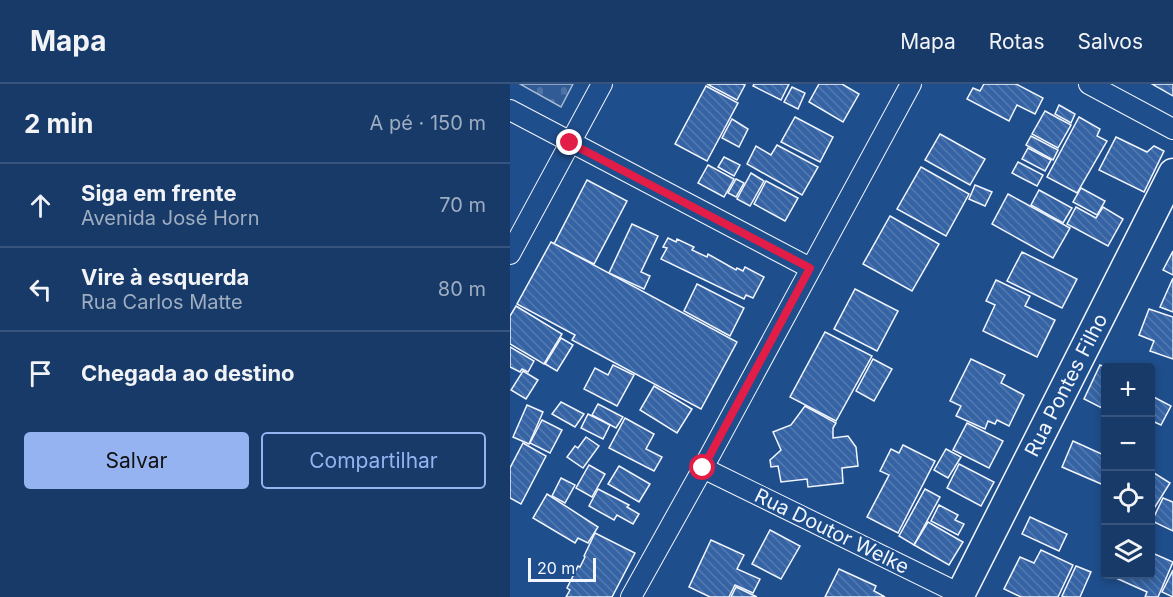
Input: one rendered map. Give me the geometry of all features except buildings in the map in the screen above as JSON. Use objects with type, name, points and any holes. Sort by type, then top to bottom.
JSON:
[{"type":"street","points":[[510,254],[602,84]]},
{"type":"street","points":[[631,597],[911,84]]},
{"type":"street","points":[[1089,84],[1173,129]]},
{"type":"street","points":[[510,110],[810,268]]},
{"type":"street","name":"Rua Pontes Filho","points":[[959,596],[1173,173]]},
{"type":"street","name":"Rua Doutor Welke","points":[[703,468],[959,596]]},
{"type":"green space","points":[[520,84],[573,84],[561,107]]},
{"type":"route","points":[[570,143],[810,268],[703,468]]}]
